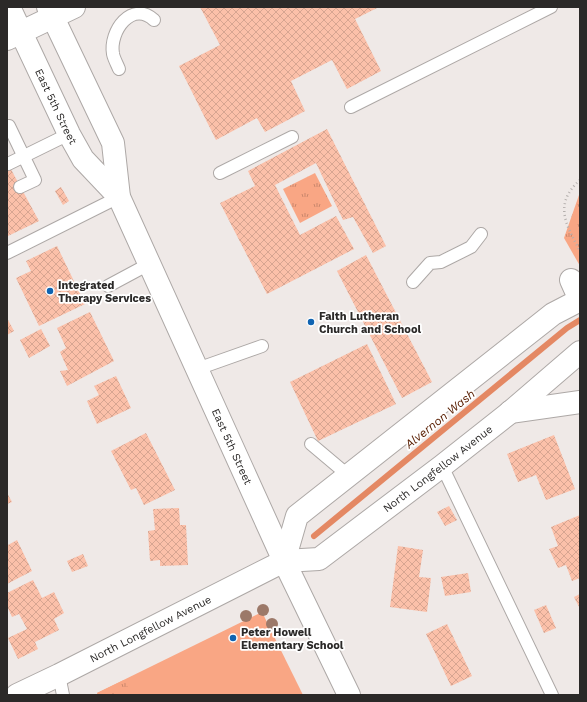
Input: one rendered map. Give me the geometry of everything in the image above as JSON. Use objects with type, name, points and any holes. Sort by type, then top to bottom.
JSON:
[{"type":"street","name":"East 5th Street","points":[[9,7],[14,36],[83,159],[119,196]]},
{"type":"street","points":[[14,36],[51,12],[74,7]]},
{"type":"street","name":"East 5th Street","points":[[51,12],[113,143],[119,196],[284,561],[349,695]]},
{"type":"street","points":[[284,561],[297,516],[553,314],[580,300],[571,280]]},
{"type":"street","name":"North Longfellow Avenue","points":[[17,695],[61,685],[284,561],[319,559],[442,466],[510,412],[580,352]]},
{"type":"street","points":[[510,412],[580,402]]},
{"type":"lane","points":[[351,107],[551,7]]},
{"type":"lane","points":[[119,68],[113,53],[114,33],[125,18],[137,12],[149,15],[154,20]]},
{"type":"lane","points":[[7,126],[9,126],[35,180],[20,187]]},
{"type":"lane","points":[[8,164],[69,134]]},
{"type":"lane","points":[[220,173],[292,137]]},
{"type":"lane","points":[[7,253],[119,196]]},
{"type":"lane","points":[[413,282],[430,263],[441,262],[471,247],[481,234]]},
{"type":"lane","points":[[108,286],[149,264]]},
{"type":"lane","points":[[197,369],[262,346]]},
{"type":"lane","points":[[311,444],[349,476]]},
{"type":"lane","points":[[442,466],[552,695]]},
{"type":"path","points":[[580,180],[568,194],[563,206],[567,229],[580,251]]},
{"type":"green space","points":[[315,173],[332,206],[300,223],[283,189]]},
{"type":"green space","points":[[580,195],[580,266],[564,238]]},
{"type":"green space","name":"Peter Howell Elementary School","points":[[262,612],[303,695],[98,695],[97,693]]},
{"type":"green space","points":[[124,680],[132,695],[99,695],[97,693]]},
{"type":"building","points":[[200,7],[379,7],[355,19],[381,71],[347,89],[332,60],[291,81],[305,111],[265,132],[257,118],[216,140],[179,66],[220,45]]},
{"type":"building","points":[[327,129],[386,246],[373,253],[353,217],[343,220],[316,163],[275,185],[300,235],[336,216],[354,249],[267,294],[220,203],[255,186],[248,171]]},
{"type":"building","points":[[7,162],[39,221],[8,236],[7,234]]},
{"type":"building","points":[[61,187],[69,201],[63,205],[55,191]]},
{"type":"building","name":"Integrated Therapy Services","points":[[57,246],[85,304],[39,326],[16,278],[31,271],[26,261]]},
{"type":"building","points":[[366,255],[432,382],[402,398],[337,271]]},
{"type":"building","points":[[90,312],[114,361],[67,386],[60,371],[68,370],[60,352],[66,348],[57,328]]},
{"type":"building","points":[[7,318],[14,331],[7,335]]},
{"type":"building","points":[[41,329],[50,346],[29,358],[20,340]]},
{"type":"building","points":[[367,344],[396,404],[318,441],[290,382]]},
{"type":"building","points":[[116,376],[131,408],[97,424],[87,401],[99,395],[94,386]]},
{"type":"building","points":[[146,433],[175,490],[144,505],[136,488],[131,490],[111,451]]},
{"type":"building","points":[[554,435],[575,489],[546,500],[536,475],[518,482],[507,454]]},
{"type":"building","points":[[7,493],[12,502],[7,504]]},
{"type":"building","points":[[449,506],[457,520],[445,526],[437,512]]},
{"type":"building","points":[[179,508],[180,525],[186,525],[188,565],[160,566],[160,560],[150,561],[148,531],[155,530],[153,509]]},
{"type":"building","points":[[580,515],[580,578],[572,581],[566,565],[558,568],[549,549],[558,546],[551,527]]},
{"type":"building","points":[[17,540],[32,571],[7,584],[7,543],[8,545]]},
{"type":"building","points":[[398,546],[423,550],[419,577],[431,578],[427,612],[390,607]]},
{"type":"building","points":[[83,554],[88,566],[72,572],[67,561]]},
{"type":"building","points":[[468,573],[471,592],[445,596],[441,577]]},
{"type":"building","points":[[33,580],[42,598],[54,592],[64,613],[54,619],[59,630],[35,642],[38,649],[18,659],[8,638],[27,629],[19,614],[12,617],[7,606],[7,593]]},
{"type":"building","points":[[580,594],[580,609],[574,597]]},
{"type":"building","points":[[546,605],[556,628],[544,633],[534,610]]},
{"type":"building","points":[[447,624],[472,676],[451,686],[426,634]]},
{"type":"waterway","name":"Alvernon Wash","points":[[314,536],[567,328],[580,320]]},
{"type":"place","name":"Integrated Therapy Services","points":[[50,291]]},
{"type":"place","name":"Faith Lutheran Church and School","points":[[311,322]]},
{"type":"place","name":"Peter Howell Elementary School","points":[[233,638]]}]
